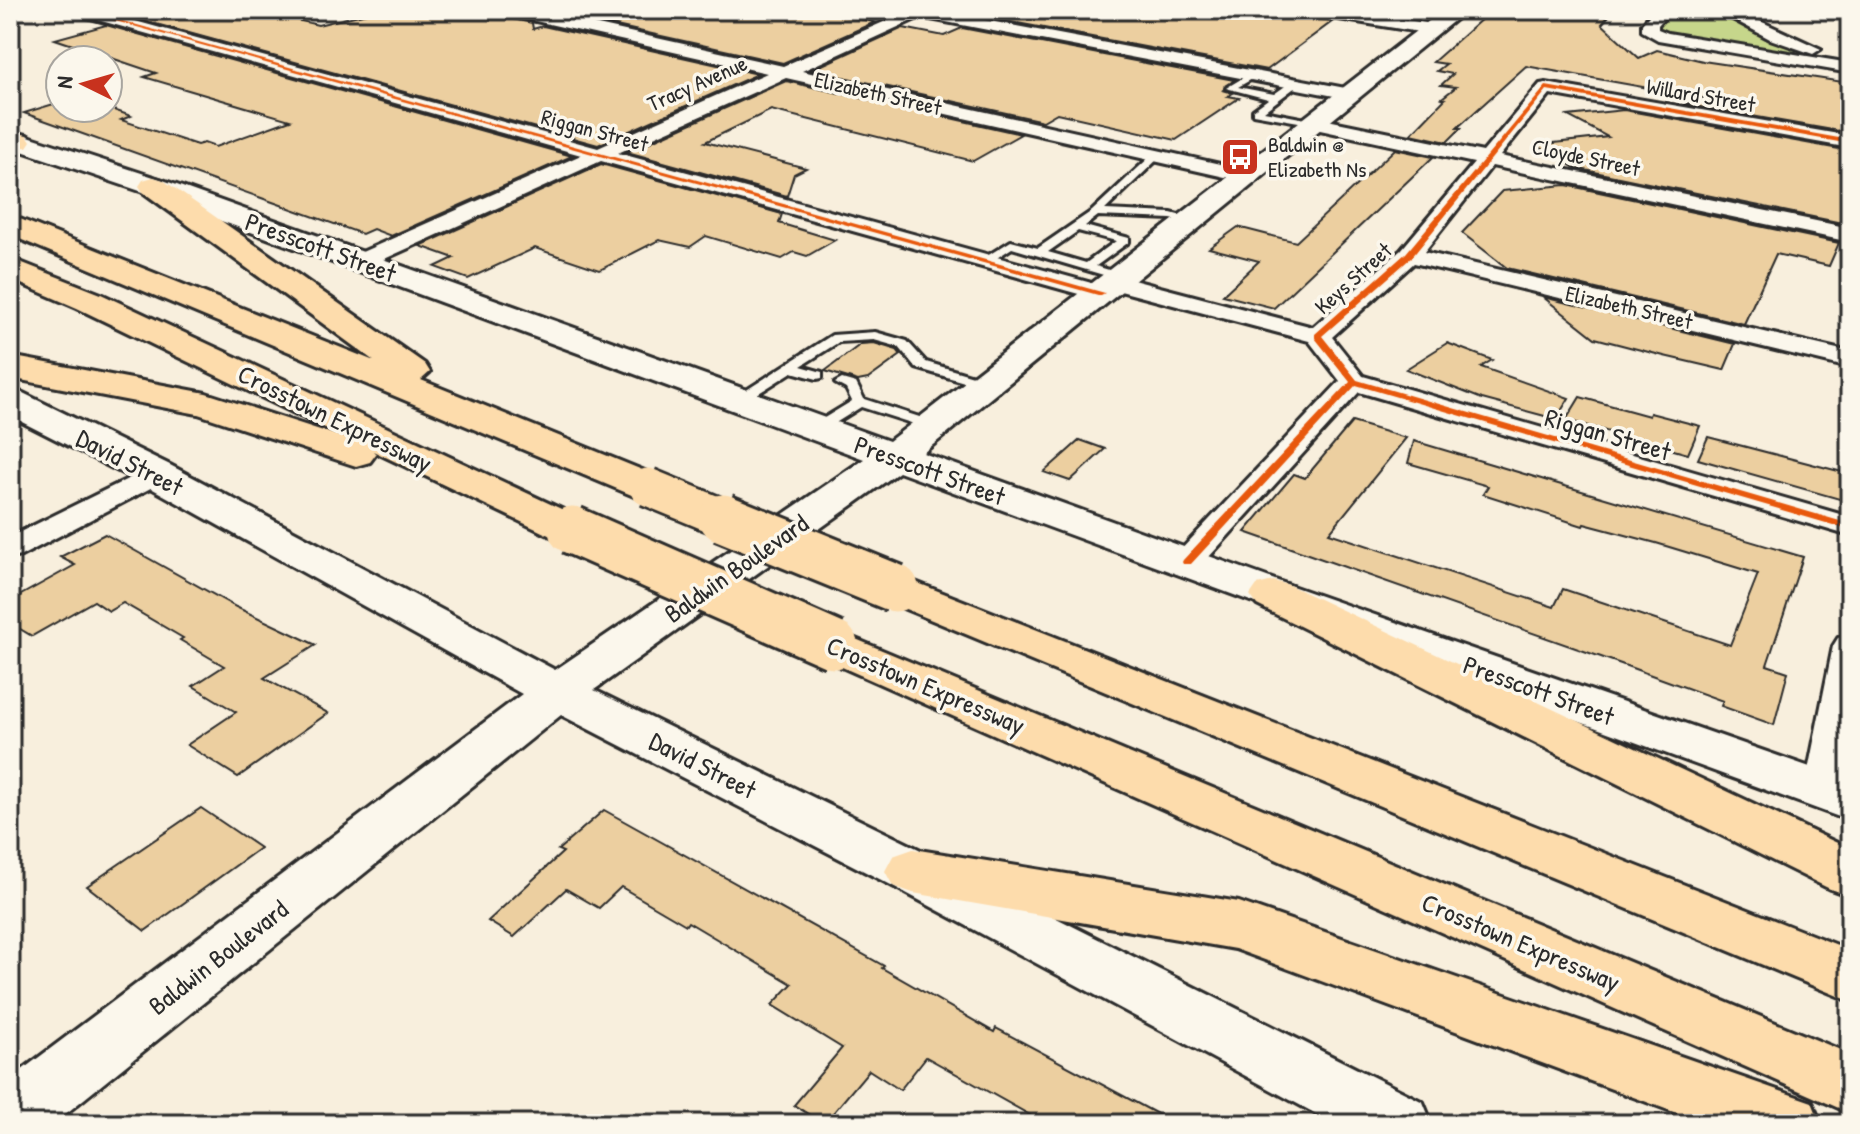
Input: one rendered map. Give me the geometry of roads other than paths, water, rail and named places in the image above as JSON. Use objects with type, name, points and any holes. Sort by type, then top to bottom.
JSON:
[{"type":"highway","points":[[153,186],[473,415]]},
{"type":"highway","name":"Crosstown Expressway","points":[[10,224],[1850,976]]},
{"type":"highway","name":"Crosstown Expressway","points":[[10,268],[89,301],[556,523],[1850,1084]]},
{"type":"highway","points":[[10,367],[206,404],[556,523]]},
{"type":"highway","points":[[1273,595],[1850,874]]},
{"type":"highway","points":[[913,871],[1239,926],[1788,1124]]},
{"type":"main road","name":"Baldwin Boulevard","points":[[23,1110],[557,692],[894,457],[1106,280],[1157,249],[1456,10]]},
{"type":"main road","name":"Presscott Street","points":[[13,140],[153,186],[1273,595],[1836,796]]},
{"type":"main road","name":"David Street","points":[[10,401],[156,474],[557,692],[913,871],[1399,1124]]},
{"type":"street","name":"Riggan Street","points":[[78,10],[601,152],[985,261],[1029,272],[1106,280],[1318,336]]},
{"type":"street","name":"Elizabeth Street","points":[[509,10],[1247,176]]},
{"type":"street","points":[[1314,10],[1432,29]]},
{"type":"street","points":[[1663,10],[1650,24],[1650,31],[1664,37],[1850,68]]},
{"type":"street","points":[[1724,10],[1776,36],[1850,61]]},
{"type":"street","name":"Tracy Avenue","points":[[361,261],[915,11]]},
{"type":"street","points":[[915,11],[1350,94]]},
{"type":"street","name":"Willard Street","points":[[1546,88],[1850,142]]},
{"type":"street","name":"Keys Street","points":[[1354,382],[1318,336],[1409,255],[1546,88]]},
{"type":"street","name":"Cloyde Street","points":[[1313,123],[1850,235]]},
{"type":"street","name":"Elizabeth Street","points":[[1409,255],[1850,360]]},
{"type":"street","name":"Riggan Street","points":[[1354,382],[1850,527]]},
{"type":"street","points":[[1187,562],[1354,382]]},
{"type":"street","points":[[10,549],[156,474]]},
{"type":"street","points":[[1836,796],[1850,646]]},
{"type":"lane","points":[[1251,76],[1230,88],[1274,97]]},
{"type":"lane","points":[[1294,84],[1256,112],[1313,123]]},
{"type":"lane","points":[[1040,252],[1096,213],[1157,155]]},
{"type":"lane","points":[[1096,213],[1171,216],[1192,220]]},
{"type":"lane","points":[[1076,227],[1157,249]]},
{"type":"lane","points":[[985,261],[1011,244],[1063,256],[1106,280],[1125,240]]},
{"type":"lane","points":[[1029,272],[1063,256]]},
{"type":"lane","points":[[738,400],[836,338],[875,336],[903,344],[921,365],[985,384]]},
{"type":"lane","points":[[790,367],[817,375]]},
{"type":"lane","points":[[842,383],[851,386],[859,402],[933,426]]},
{"type":"lane","points":[[816,429],[859,402]]},
{"type":"place","name":"Baldwin @ Elizabeth Ns","points":[[1240,157]]}]
